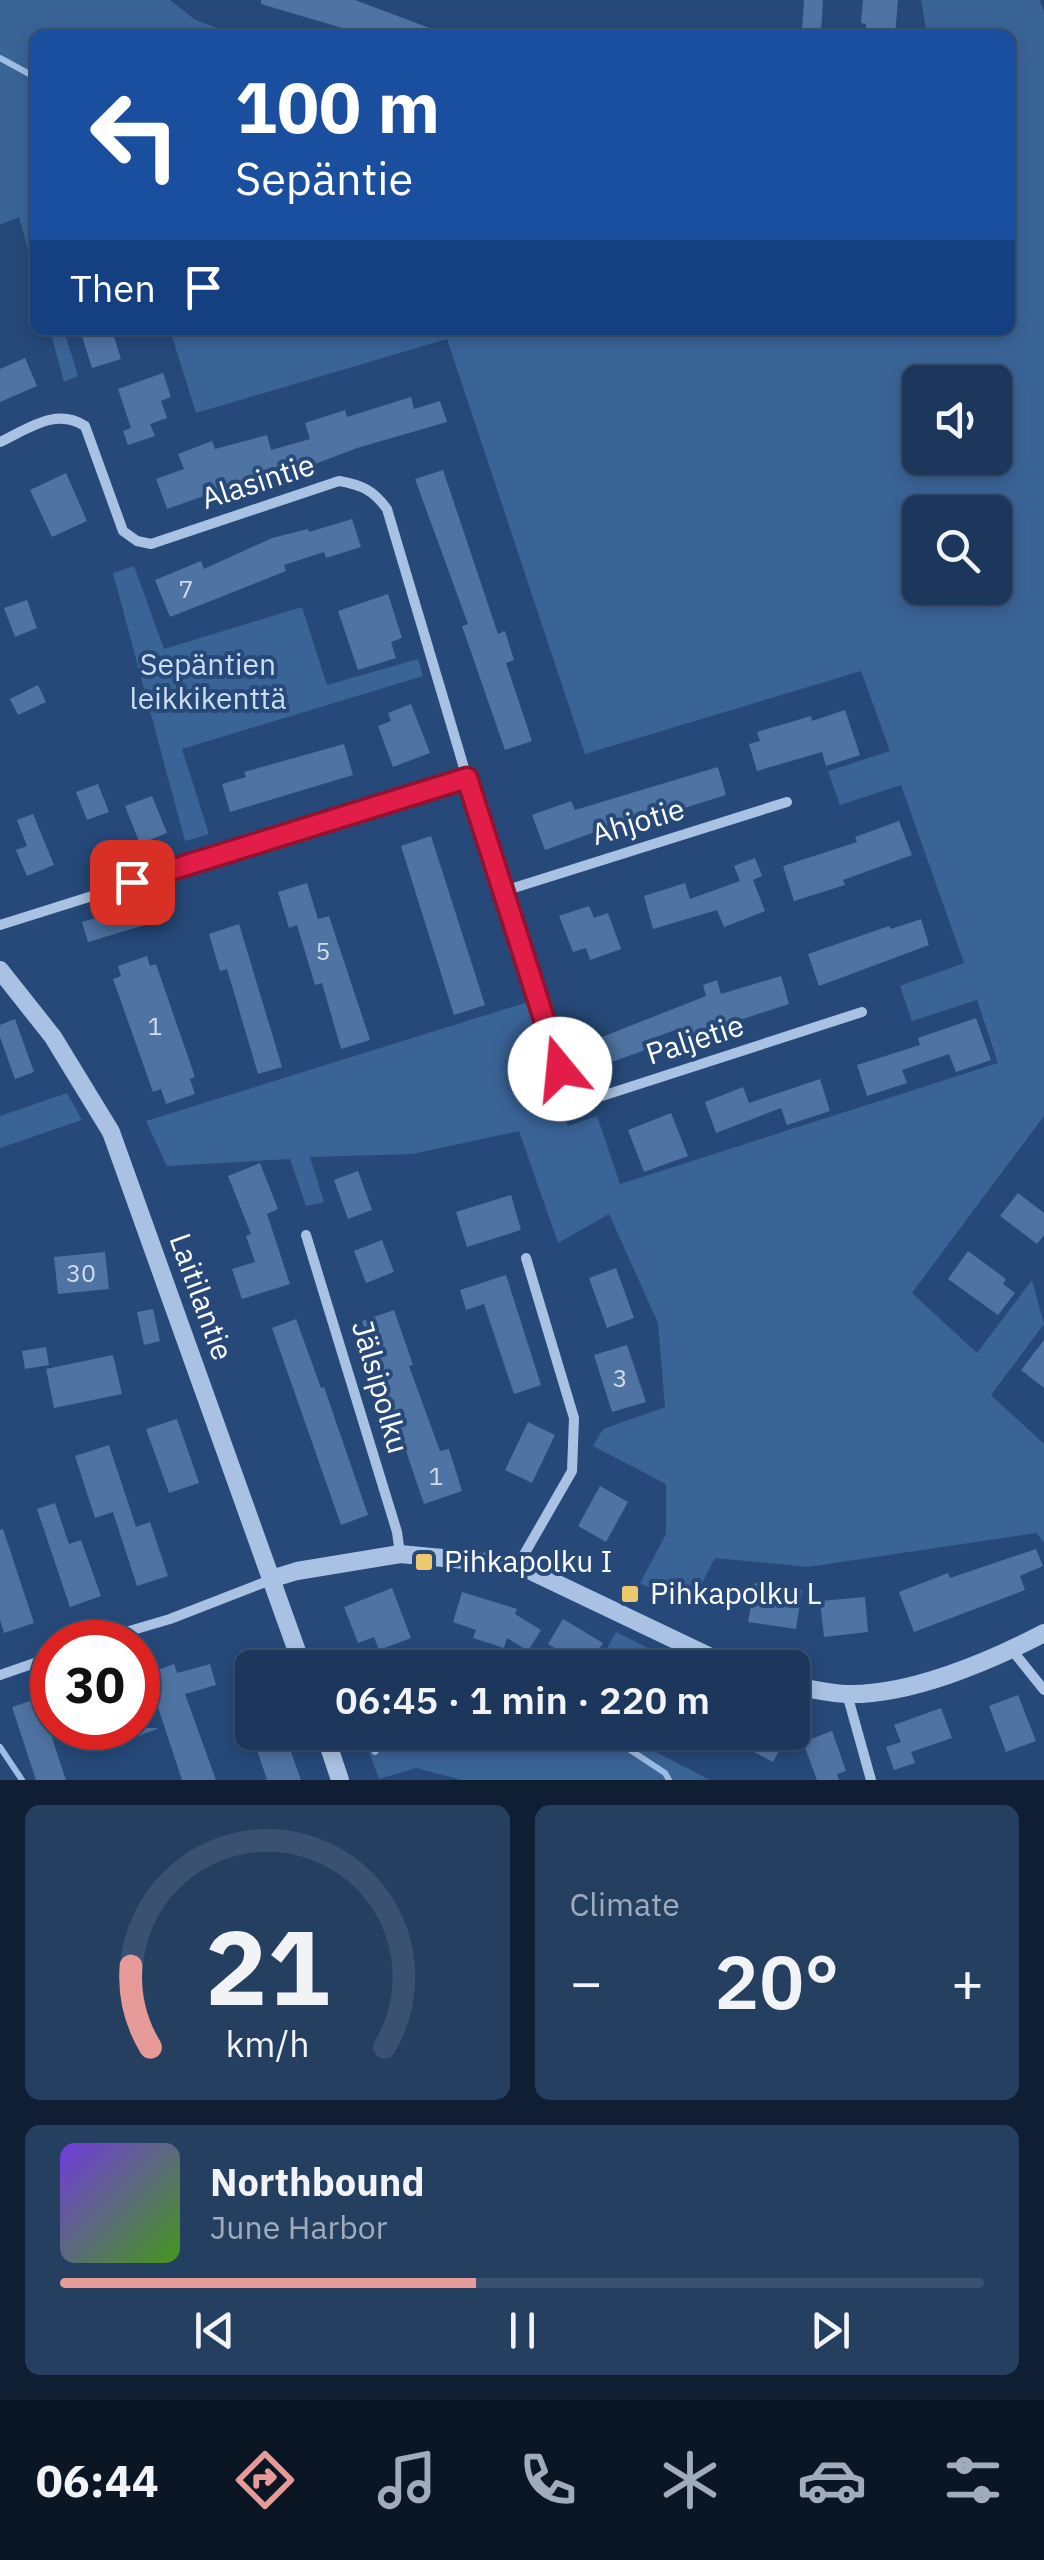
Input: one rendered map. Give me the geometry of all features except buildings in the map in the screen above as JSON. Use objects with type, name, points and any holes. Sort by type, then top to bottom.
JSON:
[{"type":"street","name":"Alasintie","points":[[0,442],[54,417],[75,420],[89,434],[123,531],[137,541],[151,544],[339,481],[361,484],[375,493],[387,509],[467,778]]},
{"type":"street","name":"Paljetie","points":[[467,778],[560,1069],[571,1089],[588,1097],[602,1096],[862,1012]]},
{"type":"street","points":[[0,925],[467,778]]},
{"type":"street","name":"Ahjotie","points":[[504,891],[787,802]]},
{"type":"street","name":"Laitilantie","points":[[0,970],[53,1037],[111,1132],[297,1650]]},
{"type":"street","name":"Jälsipolku","points":[[306,1235],[397,1532],[400,1554]]},
{"type":"street","points":[[518,1565],[572,1471],[574,1418],[526,1258]]},
{"type":"street","points":[[160,1622],[274,1578],[400,1554],[518,1565],[696,1650]]},
{"type":"street","points":[[810,1688],[847,1694],[915,1685],[1012,1650],[1044,1634]]},
{"type":"street","points":[[1012,1650],[1044,1690]]},
{"type":"street","points":[[0,1675],[30,1665]]},
{"type":"street","points":[[847,1694],[871,1780]]},
{"type":"street","points":[[330,1750],[340,1780]]},
{"type":"green space","points":[[0,0],[170,0],[194,19],[222,30],[30,30],[30,257],[19,217],[0,225]]},
{"type":"green space","points":[[921,0],[1039,0],[1044,11],[1044,1116],[912,1293],[977,1353],[1032,1280],[1044,1324],[991,1395],[1044,1444],[1044,1542],[1036,1533],[808,1567],[715,1558],[689,1608],[640,1583],[666,1534],[666,1484],[593,1446],[603,1429],[665,1407],[658,1323],[609,1214],[558,1243],[519,1131],[413,1154],[310,1157],[324,1202],[306,1206],[290,1159],[167,1166],[146,1121],[528,1002],[568,1126],[597,1116],[620,1184],[998,1063],[977,1000],[912,1021],[900,986],[964,963],[901,785],[840,805],[828,771],[890,751],[861,671],[585,754],[447,339],[196,413],[172,335],[1015,335],[1015,30],[926,30]]},
{"type":"green space","points":[[51,335],[66,335],[78,376],[64,382]]},
{"type":"green space","name":"Sepäntien leikkikenttä","points":[[134,566],[164,649],[302,607],[327,685],[418,659],[423,676],[182,749],[209,834],[185,841],[113,573]]},
{"type":"green space","points":[[67,1093],[82,1120],[0,1148],[0,1116]]},
{"type":"green space","points":[[616,1632],[652,1650],[606,1650]]},
{"type":"green space","points":[[368,1750],[652,1750],[710,1780],[462,1780],[416,1768],[379,1779]]},
{"type":"waterway","points":[[0,58],[30,74]]},
{"type":"waterway","points":[[0,1747],[22,1780]]},
{"type":"waterway","points":[[630,1750],[665,1773],[669,1780]]},
{"type":"place","name":"Pihkapolku I","points":[[424,1562]]},
{"type":"place","name":"Pihkapolku L","points":[[630,1594]]},
{"type":"route","points":[[132,882],[467,778],[560,1069]]}]
